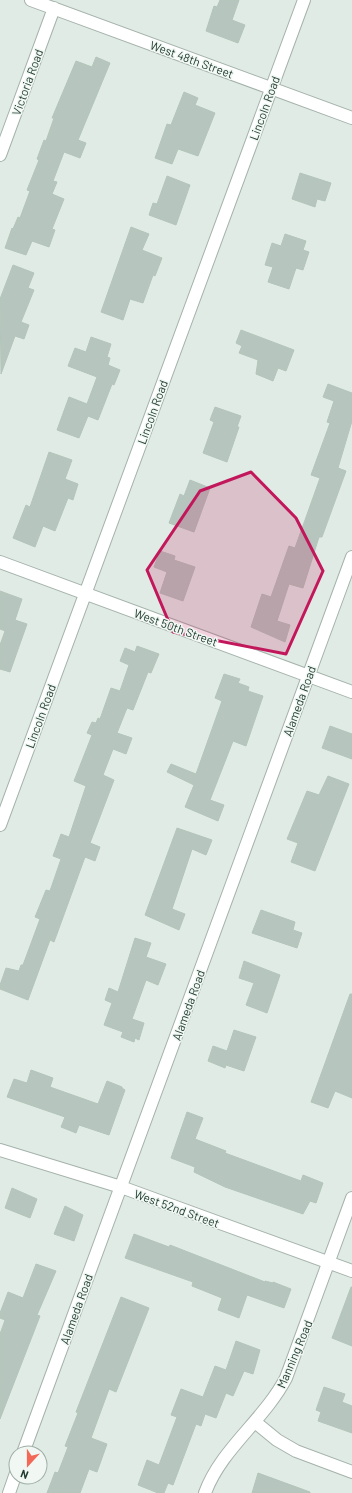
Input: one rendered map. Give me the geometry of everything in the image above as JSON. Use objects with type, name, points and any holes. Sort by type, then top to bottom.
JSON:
[{"type":"street","name":"West 48th Street","points":[[31,0],[352,118]]},
{"type":"street","name":"Lincoln Road","points":[[0,825],[304,0]]},
{"type":"street","name":"Victoria Road","points":[[0,155],[54,8]]},
{"type":"street","name":"Alameda Road","points":[[26,1445],[352,557]]},
{"type":"street","name":"West 50th Street","points":[[0,562],[352,692]]},
{"type":"street","name":"West 52nd Street","points":[[0,1150],[121,1187],[329,1264],[352,1271]]},
{"type":"street","name":"Manning Road","points":[[205,1493],[223,1462],[279,1391],[289,1372],[352,1198]]},
{"type":"street","points":[[255,1422],[277,1440],[296,1450],[352,1472]]},
{"type":"highlighted area","points":[[251,472],[296,518],[323,571],[286,654],[226,641],[173,632],[147,570],[200,491]]},
{"type":"building","points":[[220,0],[239,0],[232,20],[245,25],[238,43],[206,31],[214,6],[217,7]]},
{"type":"building","points":[[96,57],[110,63],[78,140],[86,143],[80,158],[64,152],[53,181],[57,182],[52,194],[64,199],[52,229],[55,230],[49,247],[32,241],[26,255],[5,248],[12,228],[13,229],[18,217],[20,218],[30,191],[27,190],[39,160],[37,159],[44,140],[46,141],[54,118],[52,118],[76,61],[92,67]]},
{"type":"building","points":[[184,92],[198,98],[195,105],[215,113],[198,156],[178,149],[172,164],[155,158],[167,124],[171,125]]},
{"type":"building","points":[[300,173],[331,183],[325,201],[317,199],[315,207],[292,199]]},
{"type":"building","points":[[167,176],[190,185],[176,225],[149,215],[153,203],[157,204]]},
{"type":"building","points":[[131,227],[149,234],[142,250],[162,258],[155,276],[153,275],[143,303],[130,299],[123,320],[101,312]]},
{"type":"building","points":[[285,234],[306,241],[303,250],[309,252],[303,270],[296,268],[289,289],[268,282],[273,267],[265,265],[272,243],[281,246]]},
{"type":"building","points":[[13,265],[34,273],[28,288],[34,290],[21,322],[29,325],[24,339],[15,336],[1,374],[0,299]]},
{"type":"building","points":[[241,330],[294,350],[286,371],[278,368],[273,381],[256,374],[258,360],[239,353],[242,346],[236,343]]},
{"type":"building","points":[[91,337],[111,344],[107,357],[110,358],[108,365],[120,370],[114,385],[112,384],[98,420],[88,416],[79,438],[57,430],[69,397],[87,404],[97,377],[68,366],[75,348],[86,352]]},
{"type":"building","points":[[328,384],[352,393],[352,421],[338,468],[346,471],[322,537],[319,537],[303,588],[289,584],[277,621],[290,625],[285,642],[251,627],[262,594],[271,597],[289,546],[295,548],[320,478],[311,475],[330,423],[327,422],[334,401],[323,397]]},
{"type":"building","points":[[215,407],[241,416],[237,427],[239,427],[227,462],[203,453],[214,422],[210,420]]},
{"type":"building","points":[[49,452],[72,460],[65,479],[78,484],[73,500],[68,498],[55,531],[43,526],[35,547],[13,538],[26,505],[30,507]]},
{"type":"building","points":[[190,480],[210,488],[194,532],[169,523],[180,494],[184,496]]},
{"type":"building","points":[[160,551],[175,556],[174,560],[195,567],[183,601],[160,593],[167,572],[154,567]]},
{"type":"building","points":[[0,591],[22,599],[15,620],[27,624],[10,672],[0,669],[0,645],[5,631],[0,629]]},
{"type":"building","points":[[137,646],[159,654],[151,673],[148,672],[133,710],[127,708],[117,733],[132,738],[126,754],[113,749],[103,775],[114,780],[90,843],[100,847],[95,861],[85,857],[54,942],[50,940],[28,1000],[0,989],[0,985],[6,968],[19,971],[21,965],[23,965],[40,919],[35,917],[46,890],[50,891],[61,859],[53,856],[61,834],[69,837],[86,786],[74,781],[92,735],[87,733],[92,722],[96,723],[98,718],[100,719],[111,688],[120,691],[129,665],[120,661],[125,648],[135,652]]},
{"type":"building","points":[[224,674],[240,679],[238,683],[249,687],[248,691],[263,696],[246,746],[233,741],[210,800],[224,805],[218,821],[185,807],[194,785],[167,772],[171,764],[196,774],[222,701],[215,698]]},
{"type":"building","points":[[330,726],[352,734],[352,759],[322,748]]},
{"type":"building","points":[[328,776],[349,784],[315,871],[291,862],[298,843],[287,839],[307,791],[319,795]]},
{"type":"building","points":[[177,828],[212,840],[206,855],[192,849],[172,909],[185,914],[179,930],[145,915]]},
{"type":"building","points":[[261,910],[295,922],[293,930],[302,933],[297,948],[252,933]]},
{"type":"building","points":[[135,938],[151,943],[146,957],[166,964],[158,985],[146,980],[132,1019],[144,1023],[139,1040],[135,1038],[134,1042],[121,1037],[123,1032],[104,1025],[112,1003],[105,1000],[109,988],[118,992]]},
{"type":"building","points":[[244,961],[280,975],[267,1013],[246,1005],[254,983],[239,978]]},
{"type":"building","points":[[350,994],[352,994],[352,1098],[335,1091],[328,1108],[311,1102]]},
{"type":"building","points":[[234,1030],[256,1037],[244,1071],[226,1065],[225,1068],[208,1061],[213,1046],[227,1051]]},
{"type":"building","points":[[31,1070],[53,1078],[50,1087],[98,1104],[107,1081],[122,1087],[125,1090],[109,1135],[79,1125],[76,1133],[61,1127],[65,1117],[7,1097],[14,1079],[27,1083]]},
{"type":"building","points":[[187,1112],[203,1118],[195,1139],[226,1151],[225,1153],[301,1181],[303,1175],[323,1183],[316,1203],[310,1201],[303,1214],[225,1187],[194,1172],[195,1167],[171,1158]]},
{"type":"building","points":[[12,1188],[37,1199],[30,1218],[5,1208]]},
{"type":"building","points":[[65,1206],[83,1215],[74,1241],[54,1234]]},
{"type":"building","points":[[134,1234],[169,1247],[170,1245],[265,1282],[273,1282],[291,1289],[284,1308],[247,1295],[239,1318],[218,1310],[222,1298],[192,1286],[193,1282],[125,1258]]},
{"type":"building","points":[[36,1264],[56,1271],[37,1315],[40,1316],[0,1419],[0,1334],[5,1320],[0,1318],[0,1313],[8,1292],[23,1298]]},
{"type":"building","points":[[352,1287],[352,1346],[332,1338]]},
{"type":"building","points":[[121,1297],[149,1308],[116,1392],[109,1389],[91,1438],[107,1444],[97,1472],[89,1469],[80,1493],[47,1493],[55,1472],[58,1473],[68,1447],[65,1446],[78,1413],[76,1412]]},
{"type":"building","points":[[236,1341],[260,1350],[253,1374],[244,1371],[233,1396],[226,1393],[216,1418],[205,1414],[201,1426],[196,1424],[173,1485],[168,1483],[164,1493],[158,1493],[138,1485],[147,1460],[159,1465],[177,1417],[171,1415],[181,1389],[203,1397],[215,1366],[226,1370]]},
{"type":"building","points":[[324,1387],[345,1394],[342,1402],[352,1406],[352,1433],[318,1421],[321,1412],[316,1410]]},
{"type":"building","points":[[258,1473],[310,1492],[310,1493],[252,1493]]}]
